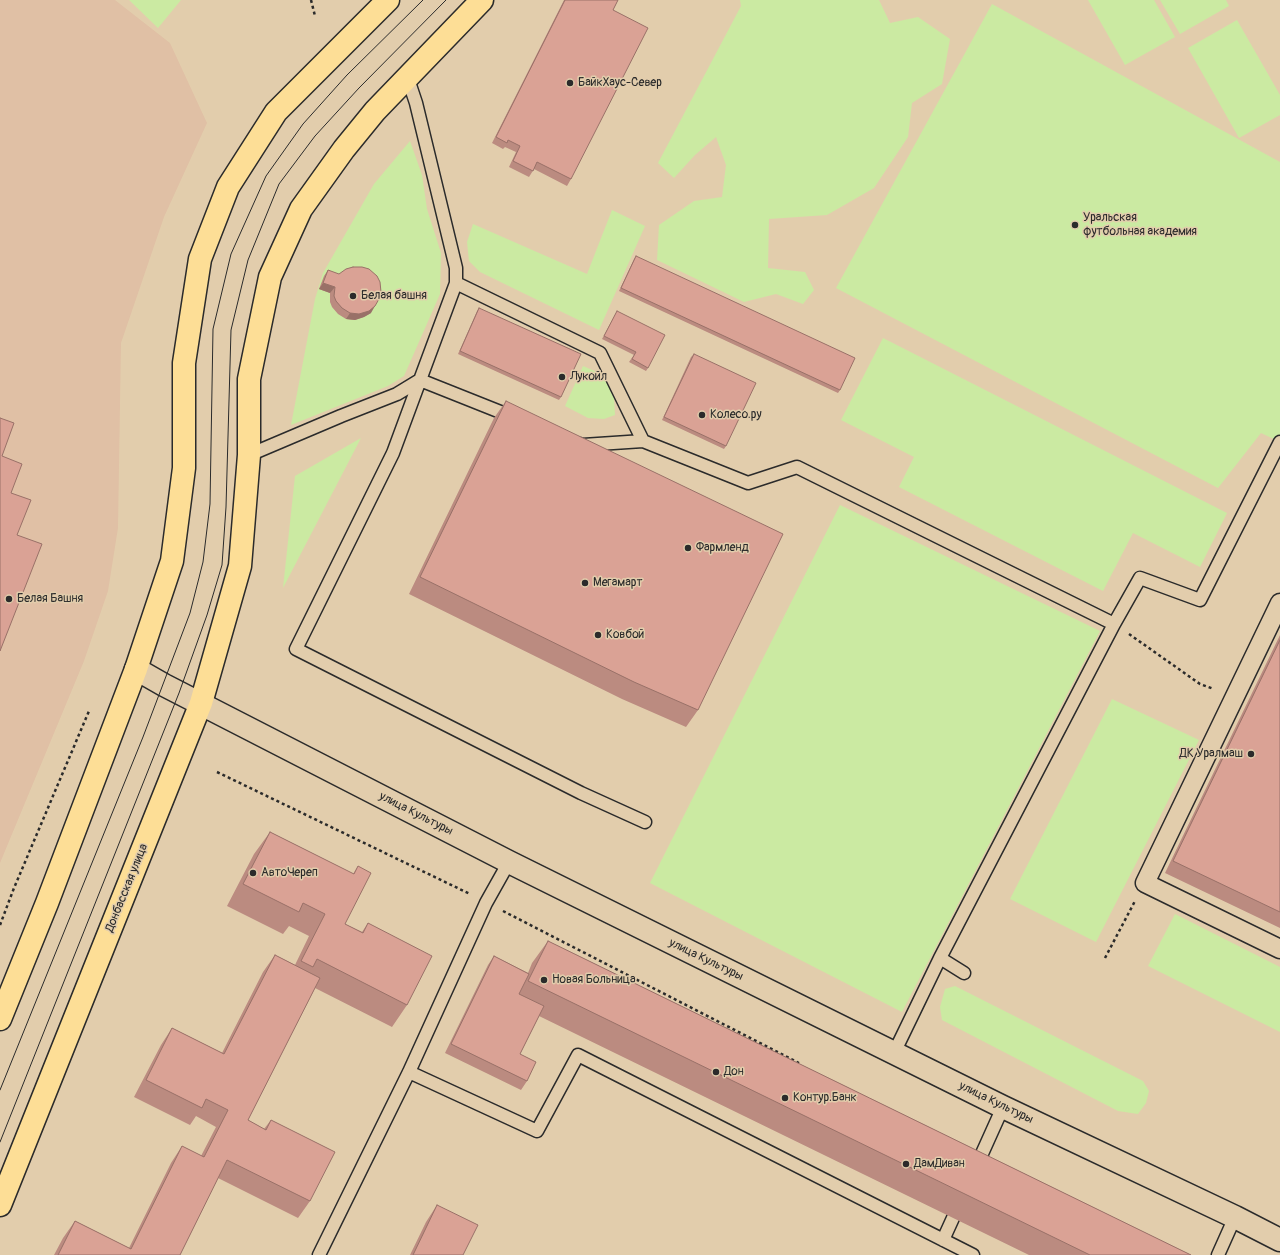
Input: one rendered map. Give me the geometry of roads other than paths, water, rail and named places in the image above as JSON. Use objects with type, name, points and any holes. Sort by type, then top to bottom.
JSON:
[{"type":"main road","points":[[0,1019],[47,903],[136,669],[172,561],[184,468],[184,363],[200,259],[228,187],[276,112],[388,0]]},
{"type":"main road","name":"Донбасская улица","points":[[0,1205],[201,704],[240,566],[248,455],[249,379],[270,277],[301,209],[344,149],[375,111],[407,76],[482,0]]},
{"type":"street","points":[[1280,603],[1145,883],[1280,949]]},
{"type":"street","name":"улица Культуры","points":[[136,669],[164,685],[509,862],[894,1054],[1280,1240]]},
{"type":"lane","points":[[407,76],[416,103],[456,268],[456,283],[393,453],[296,649],[581,793],[645,822]]},
{"type":"lane","points":[[456,283],[600,353],[642,441]]},
{"type":"lane","points":[[248,455],[398,394],[420,380]]},
{"type":"lane","points":[[420,380],[524,422]]},
{"type":"lane","points":[[568,439],[583,445],[642,441],[748,483],[797,467],[1114,624]]},
{"type":"lane","points":[[894,1054],[940,958],[1114,624],[1140,578],[1200,600],[1275,463],[1280,442]]},
{"type":"lane","points":[[319,1255],[409,1072],[486,902],[509,862]]},
{"type":"lane","points":[[940,958],[964,973]]},
{"type":"lane","points":[[409,1072],[537,1131],[578,1055],[973,1255]]},
{"type":"lane","points":[[972,1178],[1003,1107]]},
{"type":"lane","points":[[1218,1255],[1235,1217]]},
{"type":"lane","points":[[943,1240],[953,1218]]},
{"type":"tram line","points":[[0,1090],[143,737],[190,613],[203,562],[210,504],[213,329],[231,254],[266,176],[303,124],[347,75],[423,0]]},
{"type":"tram line","points":[[0,1142],[179,693],[207,615],[222,565],[226,507],[231,330],[248,260],[279,184],[315,136],[359,88],[446,0]]},
{"type":"place","name":"БайкХаус-Север","points":[[570,83]]},
{"type":"place","name":"Уральская футбольная академия","points":[[1075,225]]},
{"type":"place","name":"Белая башня","points":[[353,296]]},
{"type":"place","name":"Лукойл","points":[[562,377]]},
{"type":"place","name":"Колесо.ру","points":[[702,415]]},
{"type":"place","name":"Фармленд","points":[[688,548]]},
{"type":"place","name":"Мегамарт","points":[[585,583]]},
{"type":"place","name":"Белая Башня","points":[[9,599]]},
{"type":"place","name":"Ковбой","points":[[598,635]]},
{"type":"place","name":"ДК Уралмаш","points":[[1251,754]]},
{"type":"place","name":"АвтоЧереп","points":[[253,873]]},
{"type":"place","name":"Новая Больница","points":[[544,980]]},
{"type":"place","name":"Дон","points":[[716,1072]]},
{"type":"place","name":"Контур.Банк","points":[[785,1098]]},
{"type":"place","name":"ДамДиван","points":[[906,1164]]}]
